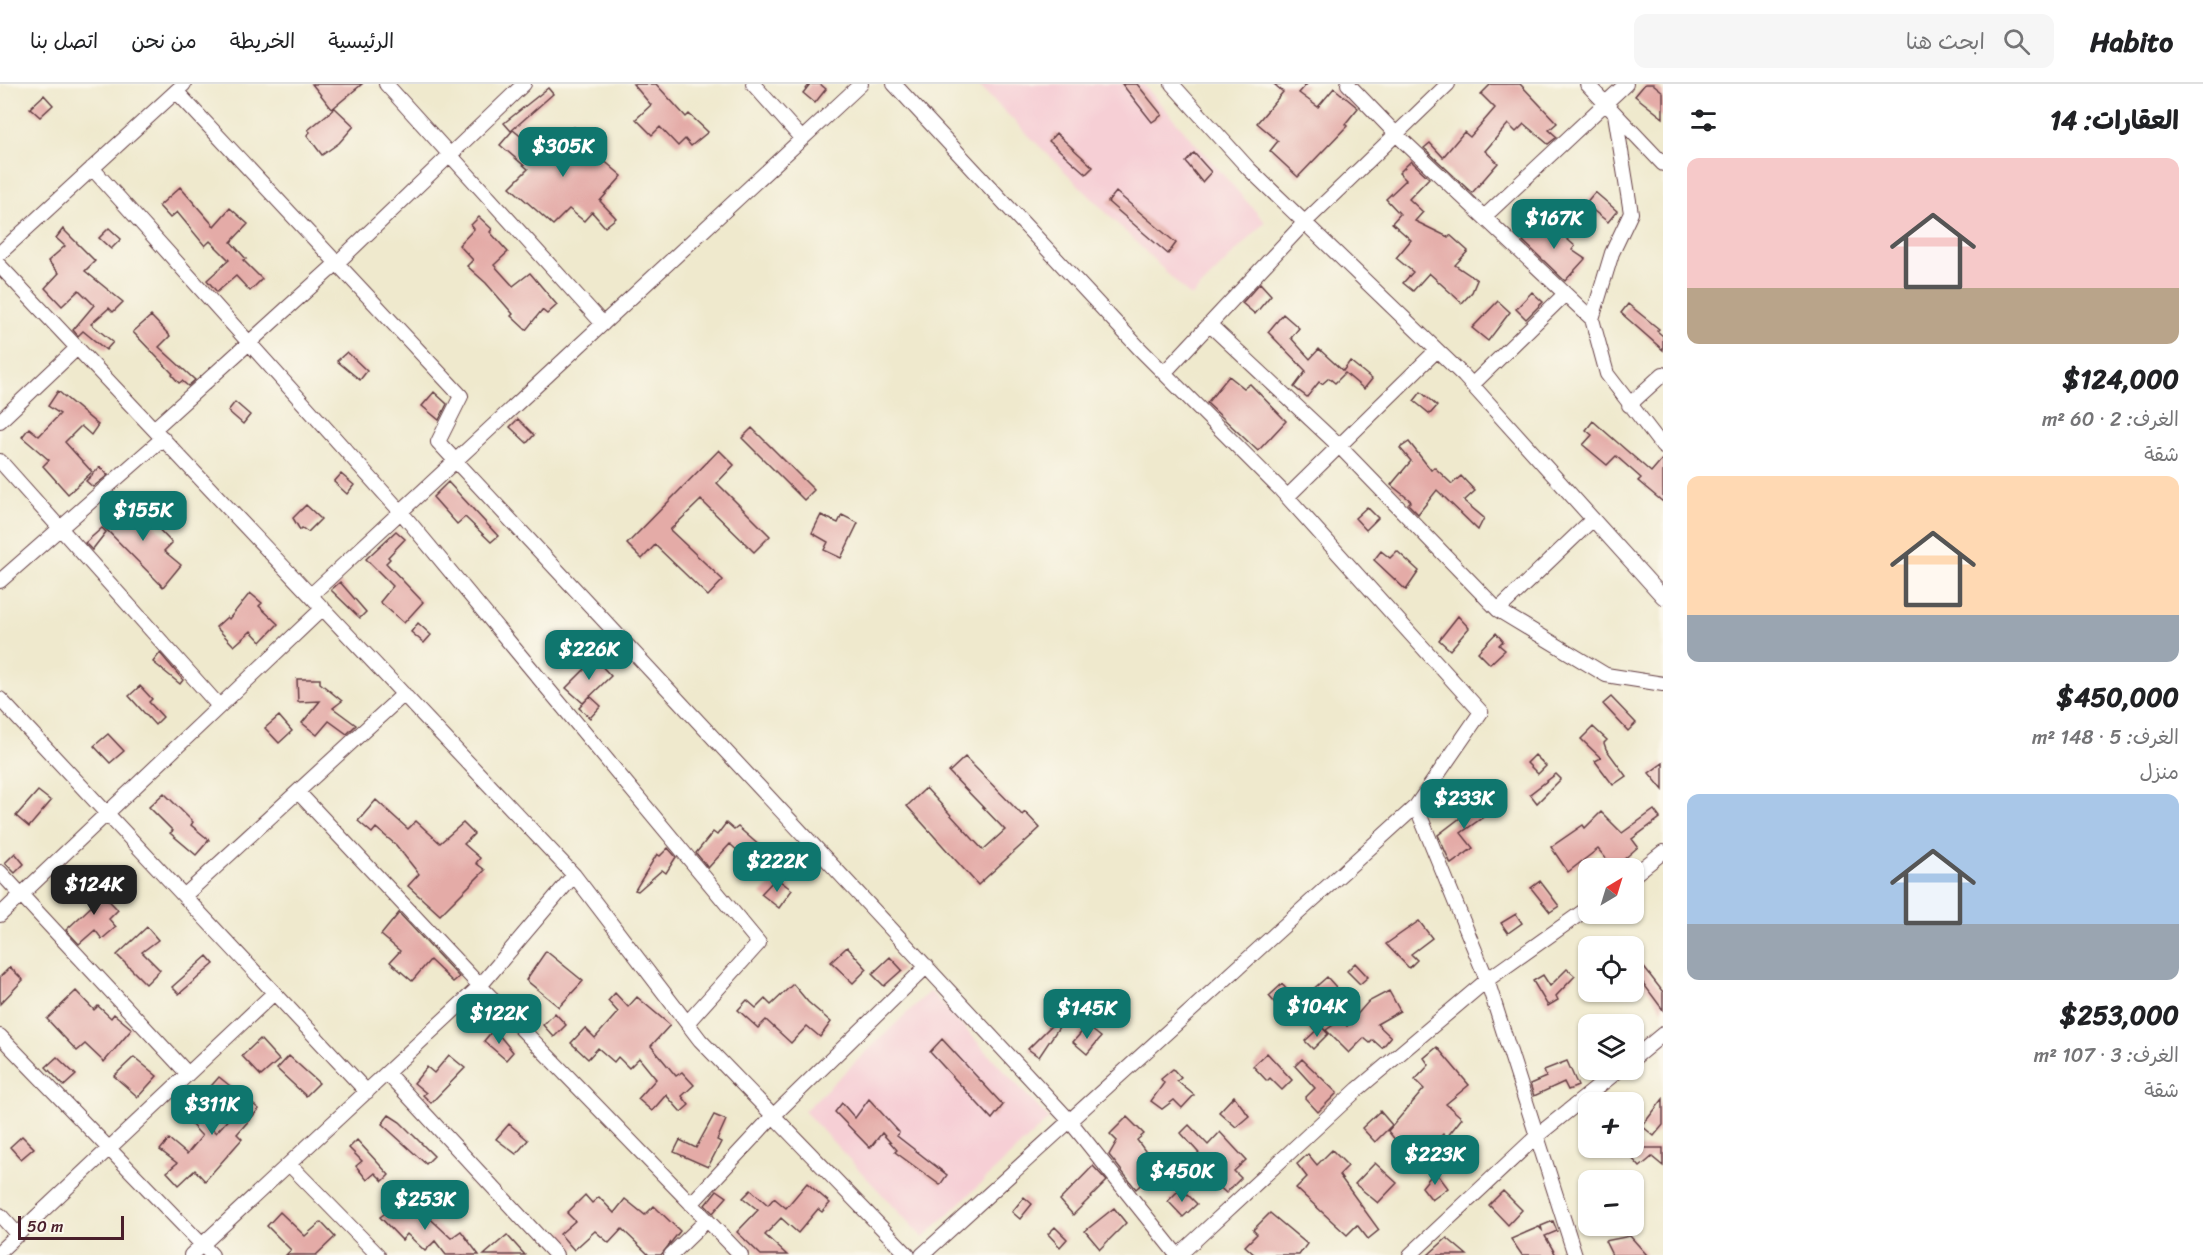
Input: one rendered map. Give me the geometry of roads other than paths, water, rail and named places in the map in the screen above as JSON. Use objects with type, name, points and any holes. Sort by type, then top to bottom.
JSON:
[{"type":"street","points":[[386,84],[603,324]]},
{"type":"street","points":[[0,581],[60,528],[249,343],[337,263],[524,84]]},
{"type":"street","points":[[753,84],[802,139]]},
{"type":"street","points":[[311,595],[861,84]]},
{"type":"street","points":[[894,84],[1164,373],[1287,497],[1481,712],[1416,806],[922,1255]]},
{"type":"street","points":[[1172,84],[1250,169],[1472,385],[1663,597]]},
{"type":"street","points":[[1348,84],[1396,135],[1592,319]]},
{"type":"street","points":[[1164,373],[1305,222],[1448,84]]},
{"type":"street","points":[[1587,84],[1663,164]]},
{"type":"street","points":[[1484,217],[1626,84]]},
{"type":"street","points":[[0,253],[180,87],[337,263],[461,396],[438,441],[1069,1120],[1178,1255],[1358,1089],[1487,980],[1578,915]]},
{"type":"street","points":[[1615,114],[1631,213],[1612,253],[1592,319],[1606,374],[1663,447]]},
{"type":"street","points":[[92,168],[401,512],[759,943],[687,1023]]},
{"type":"street","points":[[0,266],[574,875],[700,1040],[908,1255]]},
{"type":"street","points":[[1472,385],[1565,294]]},
{"type":"street","points":[[1209,324],[1339,447],[1498,609],[1606,675],[1663,684]]},
{"type":"street","points":[[0,421],[77,348]]},
{"type":"street","points":[[1287,497],[1437,351]]},
{"type":"street","points":[[1629,405],[1663,374]]},
{"type":"street","points":[[0,461],[219,706]]},
{"type":"street","points":[[1498,609],[1593,519]]},
{"type":"street","points":[[0,915],[323,608]]},
{"type":"street","points":[[184,896],[404,694]]},
{"type":"street","points":[[0,699],[367,1092]]},
{"type":"street","points":[[298,792],[480,986],[741,1255]]},
{"type":"street","points":[[1416,806],[1487,980],[1575,1255]]},
{"type":"street","points":[[1644,867],[1663,852]]},
{"type":"street","points":[[0,872],[188,1074]]},
{"type":"street","points":[[191,1255],[480,986],[574,875]]},
{"type":"street","points":[[691,1204],[773,1116],[927,966]]},
{"type":"street","points":[[0,1251],[274,993]]},
{"type":"street","points":[[1644,1050],[1663,1034]]},
{"type":"street","points":[[0,1036],[212,1255]]},
{"type":"street","points":[[387,1073],[553,1254]]},
{"type":"street","points":[[1410,1255],[1538,1135],[1607,1080]]},
{"type":"street","points":[[289,1164],[378,1255]]},
{"type":"street","points":[[0,1215],[18,1235]]},
{"type":"street","points":[[671,1255],[707,1220]]}]
